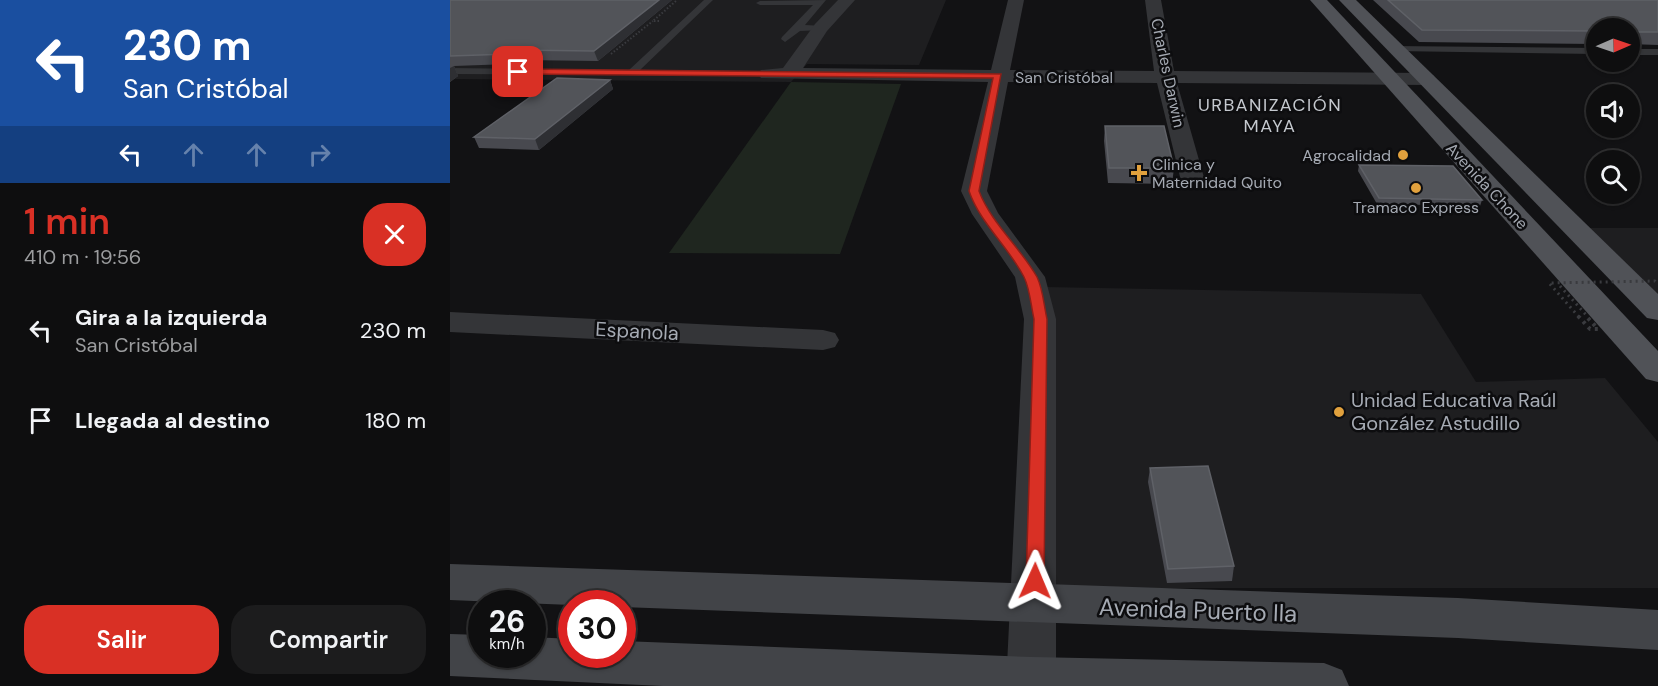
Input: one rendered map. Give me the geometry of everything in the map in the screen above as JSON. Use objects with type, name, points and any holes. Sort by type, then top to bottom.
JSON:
[{"type":"main road","name":"Avenida Chone","points":[[1318,0],[1658,371]]},
{"type":"main road","name":"Avenida Chone","points":[[1347,0],[1658,311]]},
{"type":"street","points":[[789,74],[815,22],[847,0]]},
{"type":"street","points":[[1016,0],[974,191],[980,209],[1011,246],[1032,280],[1040,319],[1035,605],[1031,683]]},
{"type":"street","name":"Charles Darwin","points":[[1153,0],[1166,77],[1193,181]]},
{"type":"street","name":"San Cristóbal","points":[[768,74],[1426,79]]},
{"type":"street","name":"Espanola","points":[[450,322],[823,340]]},
{"type":"street","name":"Avenida Puerto Ila","points":[[450,582],[1035,605],[1458,618],[1658,630]]},
{"type":"street","points":[[450,655],[1031,683],[1324,686]]},
{"type":"lane","points":[[631,73],[709,0]]},
{"type":"lane","points":[[760,3],[822,1],[815,22]]},
{"type":"lane","points":[[799,15],[815,22]]},
{"type":"lane","points":[[785,39],[798,28],[815,22]]},
{"type":"lane","points":[[798,28],[815,22]]},
{"type":"lane","points":[[1394,48],[1586,51]]},
{"type":"lane","points":[[1640,52],[1658,52]]},
{"type":"lane","name":"San Cristóbal","points":[[450,71],[768,74]]},
{"type":"path","points":[[662,3],[673,3]]},
{"type":"path","points":[[610,55],[653,21]]},
{"type":"path","points":[[1560,286],[1598,329],[1590,329],[1549,283],[1655,281],[1658,284]]},
{"type":"shaded area","points":[[450,0],[946,0],[919,65],[807,64],[791,82],[450,79]]},
{"type":"shaded area","points":[[791,82],[901,84],[840,254],[669,253]]},
{"type":"shaded area","points":[[1585,228],[1658,228],[1658,301]]},
{"type":"shaded area","name":"Unidad Educativa Raúl González Astudillo","points":[[1045,287],[1421,294],[1476,382],[1605,378],[1658,442],[1658,588],[1044,588]]},
{"type":"building","points":[[450,0],[659,0],[594,51],[516,50],[510,54],[450,56]]},
{"type":"building","points":[[1388,0],[1658,0],[1658,32],[1640,32],[1640,18],[1586,18],[1586,31],[1422,30]]},
{"type":"building","points":[[557,78],[610,80],[535,139],[474,137]]},
{"type":"building","points":[[1105,126],[1164,126],[1174,168],[1109,168]]},
{"type":"building","name":"Tramaco Express","points":[[1359,165],[1453,166],[1482,200],[1379,198]]},
{"type":"building","points":[[1208,466],[1234,566],[1168,569],[1150,468]]},
{"type":"place","name":"Agrocalidad","points":[[1403,155]]},
{"type":"place","name":"Clinica y Maternidad Quito","points":[[1139,173]]},
{"type":"place","name":"Tramaco Express","points":[[1416,188]]},
{"type":"place","name":"Unidad Educativa Raúl González Astudillo","points":[[1339,412]]},
{"type":"district","name":"URBANIZACIÓN MAYA","points":[[1270,115]]},
{"type":"route","points":[[518,72],[998,76],[974,191],[980,209],[1011,246],[1032,280],[1040,319],[1035,581]]}]
